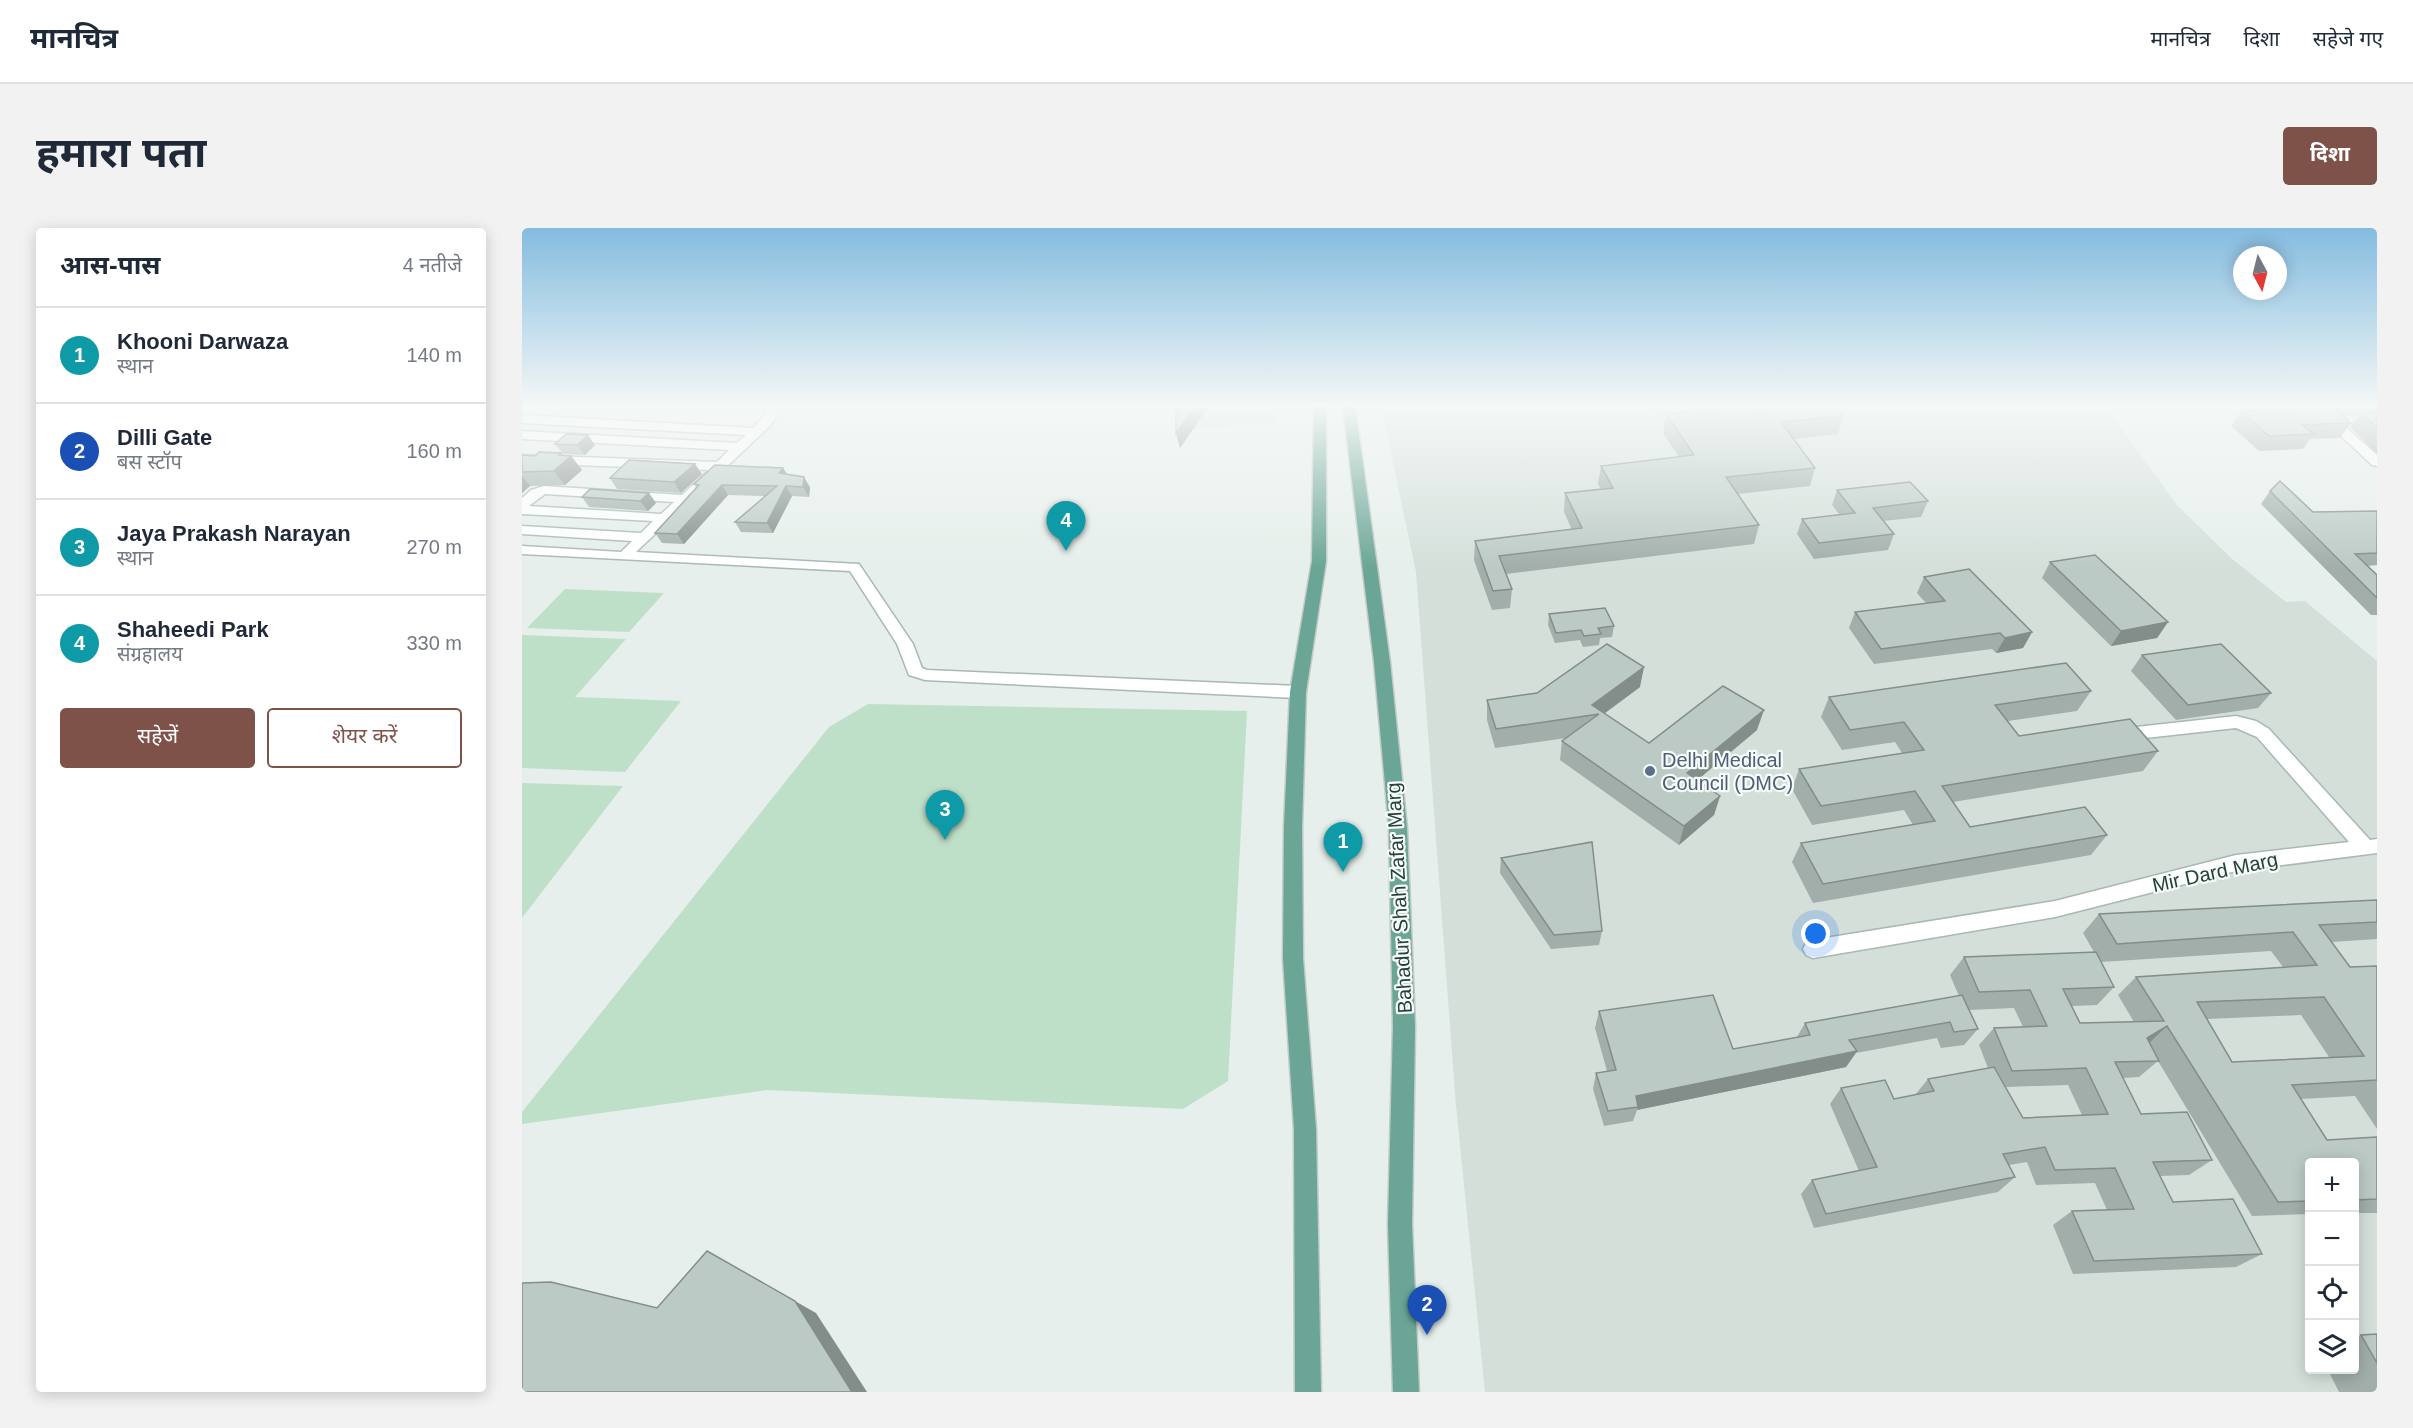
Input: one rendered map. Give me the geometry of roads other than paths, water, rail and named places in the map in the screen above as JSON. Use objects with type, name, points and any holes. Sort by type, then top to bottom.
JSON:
[{"type":"main road","points":[[1308,1392],[1305,1129],[1293,958],[1293,827],[1298,692],[1319,566],[1320,460]]},
{"type":"main road","name":"Bahadur Shah Zafar Marg","points":[[1355,460],[1366,560],[1382,662],[1398,828],[1404,1027],[1400,1224],[1406,1392]]},
{"type":"street","points":[[559,460],[718,466]]},
{"type":"street","points":[[624,556],[724,460]]},
{"type":"street","points":[[522,505],[536,493],[544,490],[685,499]]},
{"type":"street","points":[[522,510],[666,518]]},
{"type":"street","points":[[522,530],[644,537]]},
{"type":"street","points":[[522,550],[854,567],[905,644],[915,670],[925,675],[1298,692]]},
{"type":"street","points":[[2127,734],[2236,722],[2250,724],[2263,733],[2371,847]]},
{"type":"street","name":"Mir Dard Marg","points":[[1813,949],[2055,909],[2236,863],[2371,847]]},
{"type":"place","name":"Shaheedi Park","points":[[1066,551]]},
{"type":"place","name":"Delhi Medical Council (DMC)","points":[[1650,771]]},
{"type":"place","name":"Jaya Prakash Narayan","points":[[945,840]]},
{"type":"place","name":"Khooni Darwaza","points":[[1343,872]]},
{"type":"place","name":"Dilli Gate","points":[[1427,1335]]}]
